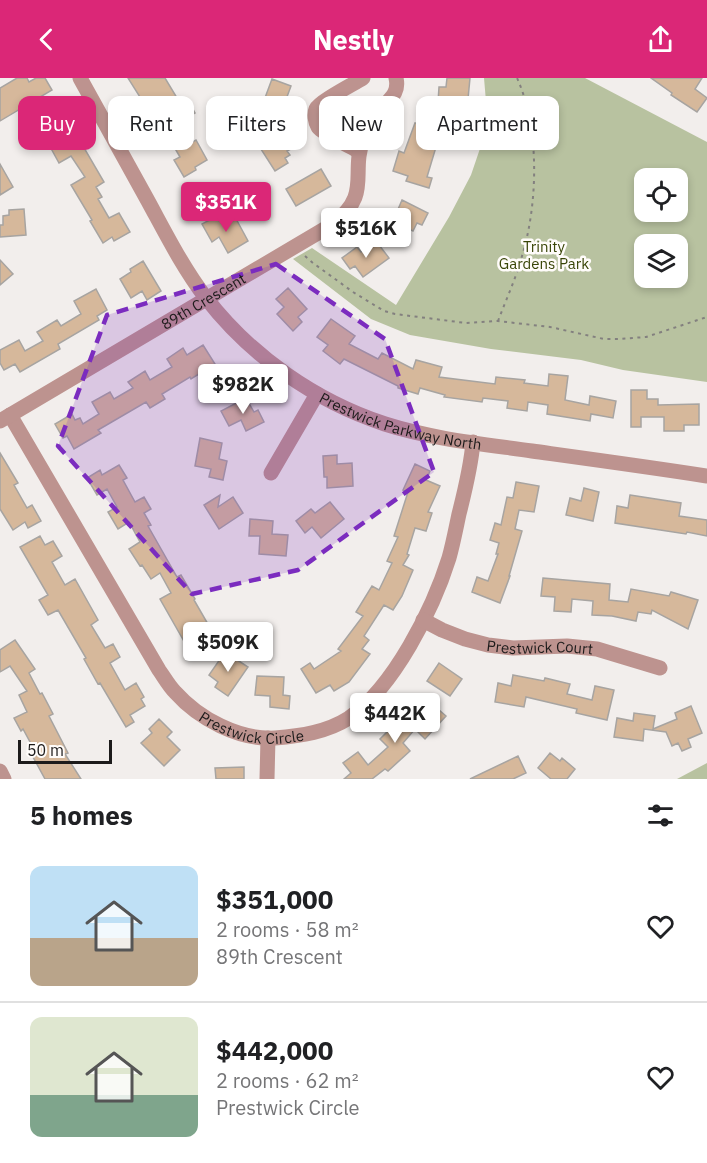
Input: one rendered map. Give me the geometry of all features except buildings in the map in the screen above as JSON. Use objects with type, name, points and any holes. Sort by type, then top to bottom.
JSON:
[{"type":"street","name":"Prestwick Parkway North","points":[[80,78],[190,276],[207,299],[254,349],[284,373],[317,394],[357,414],[413,432],[707,476]]},
{"type":"street","points":[[358,151],[317,126],[315,117],[317,108],[325,101],[363,78]]},
{"type":"street","name":"89th Crescent","points":[[5,418],[344,216],[352,206],[357,192],[358,151],[377,113],[393,96],[397,88],[396,78]]},
{"type":"street","points":[[271,473],[317,394]]},
{"type":"street","name":"Prestwick Circle","points":[[5,418],[159,670],[175,692],[195,711],[218,725],[244,735],[268,738],[297,736],[324,730],[348,718],[388,681],[412,642],[433,600],[449,557],[471,468],[473,442]]},
{"type":"street","name":"Prestwick Court","points":[[423,620],[465,639],[488,645],[513,648],[567,646],[597,649],[660,668]]},
{"type":"street","points":[[267,779],[268,738]]},
{"type":"street","points":[[0,771],[4,779]]},
{"type":"path","points":[[498,321],[522,256],[532,209],[534,177],[531,133],[517,78]]},
{"type":"path","points":[[298,245],[313,263],[352,292],[384,311],[395,314],[466,322],[498,321],[550,327],[604,339],[646,338],[707,317]]},
{"type":"highlighted area","points":[[276,264],[385,339],[434,472],[298,570],[192,594],[58,446],[107,315]]},
{"type":"green space","name":"Trinity Gardens Park","points":[[484,78],[585,78],[707,142],[707,382],[623,370],[581,360],[491,349],[410,335],[371,319],[293,259],[312,248],[396,305],[449,217],[471,175],[480,150],[559,150],[559,96],[486,96]]},
{"type":"green space","points":[[707,763],[707,779],[677,779]]}]
